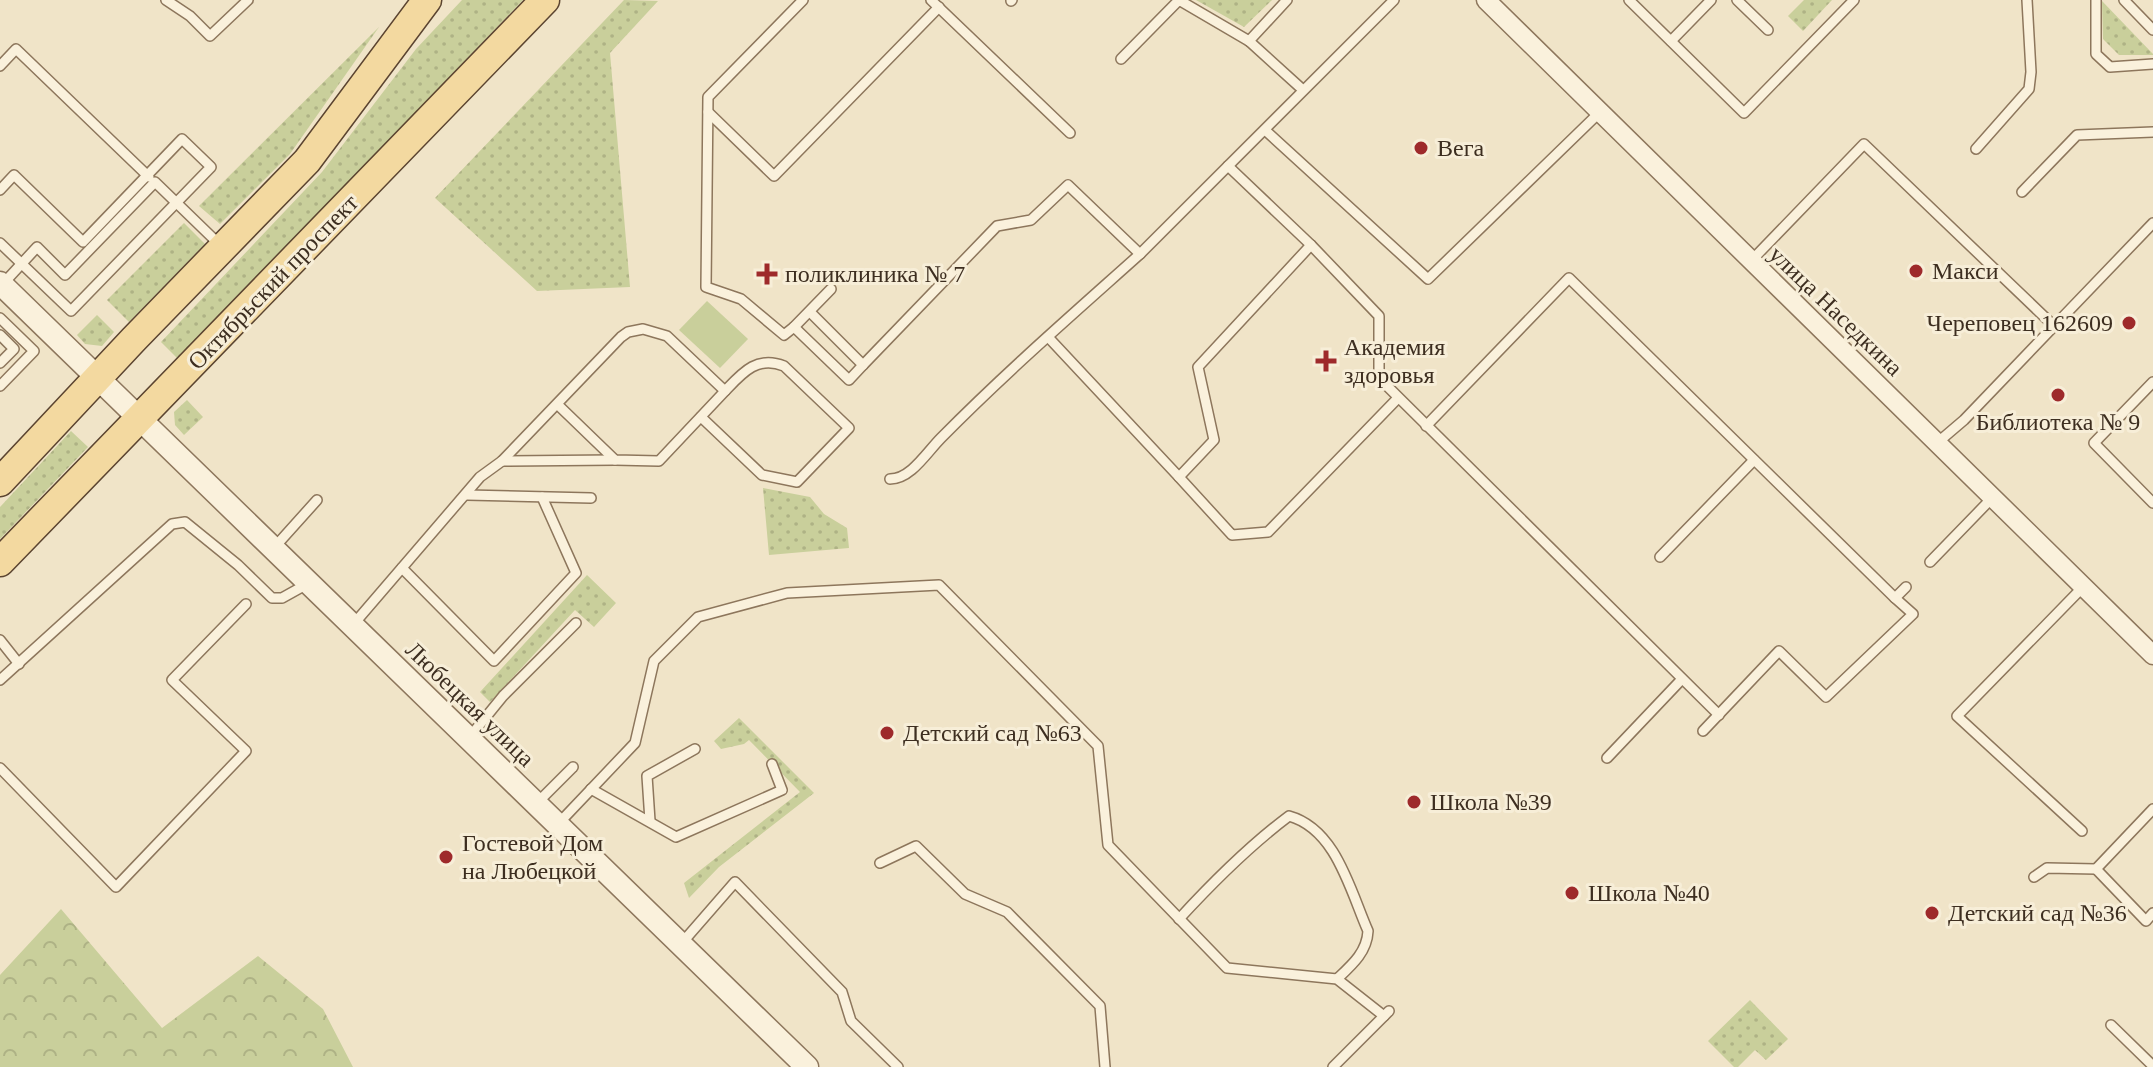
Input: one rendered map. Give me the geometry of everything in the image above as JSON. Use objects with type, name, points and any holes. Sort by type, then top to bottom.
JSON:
[{"type":"main road","name":"Октябрьский проспект","points":[[0,562],[545,0]]},
{"type":"main road","points":[[0,482],[307,161],[421,2]]},
{"type":"street","name":"улица Наседкина","points":[[1486,0],[2153,655]]},
{"type":"street","name":"Любецкая улица","points":[[1,284],[807,1067]]},
{"type":"lane","points":[[166,0],[190,16],[210,36],[248,0]]},
{"type":"lane","points":[[803,0],[708,97],[706,287],[741,299],[784,335],[831,289]]},
{"type":"lane","points":[[1121,59],[1179,0],[1249,41],[1303,90]]},
{"type":"lane","points":[[1249,41],[1287,0]]},
{"type":"lane","points":[[890,479],[905,476],[955,424],[1140,254],[1394,0]]},
{"type":"lane","points":[[1629,0],[1744,113],[1854,0]]},
{"type":"lane","points":[[1671,41],[1711,0]]},
{"type":"lane","points":[[1737,0],[1768,30]]},
{"type":"lane","points":[[1976,149],[2029,89],[2027,0]]},
{"type":"lane","points":[[2096,0],[2096,54],[2110,67],[2153,64]]},
{"type":"lane","points":[[2124,0],[2153,30]]},
{"type":"lane","points":[[708,112],[774,176],[935,4],[1070,133]]},
{"type":"lane","points":[[0,66],[16,49],[223,248]]},
{"type":"lane","points":[[1265,130],[1428,279],[1433,278],[1600,112]]},
{"type":"lane","points":[[2022,192],[2077,135],[2153,132]]},
{"type":"lane","points":[[0,243],[22,264],[71,311],[211,167],[182,139],[65,275],[37,247],[22,264],[1,284]]},
{"type":"lane","points":[[1751,261],[1864,144],[2054,326]]},
{"type":"lane","points":[[1228,166],[1311,245],[1379,316],[1379,378],[1719,715]]},
{"type":"lane","points":[[0,190],[14,175],[83,242],[151,178]]},
{"type":"lane","points":[[794,327],[849,380],[997,226],[1031,220],[1068,185],[1140,254]]},
{"type":"lane","points":[[1937,443],[1964,420],[2153,223]]},
{"type":"lane","points":[[1179,477],[1214,440],[1198,367],[1311,245]]},
{"type":"lane","points":[[1426,426],[1569,278],[1913,614],[1826,697],[1779,651],[1703,731]]},
{"type":"lane","points":[[810,312],[863,365]]},
{"type":"lane","points":[[0,318],[34,351],[0,386]]},
{"type":"lane","points":[[352,626],[480,477],[502,461],[621,337],[643,329],[667,336],[725,391]]},
{"type":"lane","points":[[0,335],[14,349],[0,363]]},
{"type":"lane","points":[[1048,337],[1232,535],[1268,532],[1398,398]]},
{"type":"lane","points":[[502,461],[659,461],[725,391],[749,368],[763,363],[784,366],[849,428],[797,482],[762,475],[701,417]]},
{"type":"lane","points":[[2153,382],[2094,443],[2153,503]]},
{"type":"lane","points":[[557,404],[615,460]]},
{"type":"lane","points":[[1660,557],[1754,460]]},
{"type":"lane","points":[[467,495],[591,498]]},
{"type":"lane","points":[[402,568],[494,661],[576,573],[542,497]]},
{"type":"lane","points":[[1930,562],[1993,497]]},
{"type":"lane","points":[[273,549],[317,500]]},
{"type":"lane","points":[[0,680],[172,524],[185,522],[238,565],[272,598],[282,598],[309,583]]},
{"type":"lane","points":[[557,825],[635,743],[654,661],[698,617],[787,593],[939,585],[1098,746],[1108,845],[1227,968],[1337,979],[1387,1013],[1333,1067]]},
{"type":"lane","points":[[1895,598],[1906,587]]},
{"type":"lane","points":[[2082,831],[1957,716],[2083,587]]},
{"type":"lane","points":[[0,768],[116,887],[246,751],[172,680],[246,604]]},
{"type":"lane","points":[[468,739],[503,696],[576,623]]},
{"type":"lane","points":[[0,640],[19,664]]},
{"type":"lane","points":[[1607,758],[1682,679]]},
{"type":"lane","points":[[650,821],[647,776],[695,749]]},
{"type":"lane","points":[[591,789],[676,837],[782,790],[772,764]]},
{"type":"lane","points":[[536,804],[573,767]]},
{"type":"lane","points":[[2096,869],[2153,809]]},
{"type":"lane","points":[[1179,919],[1271,829],[1289,816],[1305,820],[1324,838],[1340,866],[1368,931],[1367,942],[1355,962],[1337,979]]},
{"type":"lane","points":[[880,863],[916,846],[965,894],[1007,912],[1100,1006],[1105,1067]]},
{"type":"lane","points":[[2034,877],[2047,868],[2096,869],[2146,921],[2153,913]]},
{"type":"lane","points":[[681,944],[735,882],[842,992],[851,1021],[898,1067]]},
{"type":"lane","points":[[2111,1025],[2153,1066]]},
{"type":"green space","points":[[462,0],[523,0],[179,360],[161,342],[322,172],[416,49]]},
{"type":"green space","points":[[624,0],[658,1],[610,53],[630,287],[537,291],[435,198]]},
{"type":"green space","points":[[1196,0],[1272,0],[1244,27]]},
{"type":"green space","points":[[1804,0],[1832,0],[1803,31],[1788,16]]},
{"type":"green space","points":[[2102,1],[2153,55],[2119,55],[2103,39]]},
{"type":"green space","points":[[379,27],[290,154],[220,224],[199,206]]},
{"type":"green space","points":[[184,223],[205,244],[129,322],[107,300]]},
{"type":"green space","points":[[707,301],[748,339],[720,368],[679,330]]},
{"type":"green space","points":[[97,315],[114,332],[102,346],[85,344],[77,335]]},
{"type":"green space","points":[[187,400],[203,417],[184,435],[175,425],[174,412]]},
{"type":"green space","points":[[71,431],[88,447],[0,539],[0,507]]},
{"type":"green space","points":[[763,488],[810,497],[824,514],[847,528],[849,548],[769,555]]},
{"type":"green space","points":[[587,575],[616,603],[594,627],[575,610],[490,702],[480,692]]},
{"type":"green space","points":[[739,718],[814,793],[719,867],[689,898],[684,883],[800,792],[749,740],[721,749],[714,741]]},
{"type":"green space","points":[[61,909],[162,1028],[258,956],[323,1009],[353,1067],[0,1067],[0,975]]},
{"type":"green space","points":[[1750,1000],[1788,1039],[1766,1060],[1755,1050],[1738,1067],[1734,1067],[1708,1041]]},
{"type":"place","name":"Вега","points":[[1421,148]]},
{"type":"place","name":"Макси","points":[[1916,271]]},
{"type":"place","name":"поликлиника № 7","points":[[767,274]]},
{"type":"place","name":"Череповец 162609","points":[[2129,323]]},
{"type":"place","name":"Академия здоровья","points":[[1326,361]]},
{"type":"place","name":"Библиотека № 9","points":[[2058,395]]},
{"type":"place","name":"Детский сад №63","points":[[887,733]]},
{"type":"place","name":"Школа №39","points":[[1414,802]]},
{"type":"place","name":"Гостевой Дом на Любецкой","points":[[446,857]]},
{"type":"place","name":"Школа №40","points":[[1572,893]]},
{"type":"place","name":"Детский сад №36","points":[[1932,913]]}]
